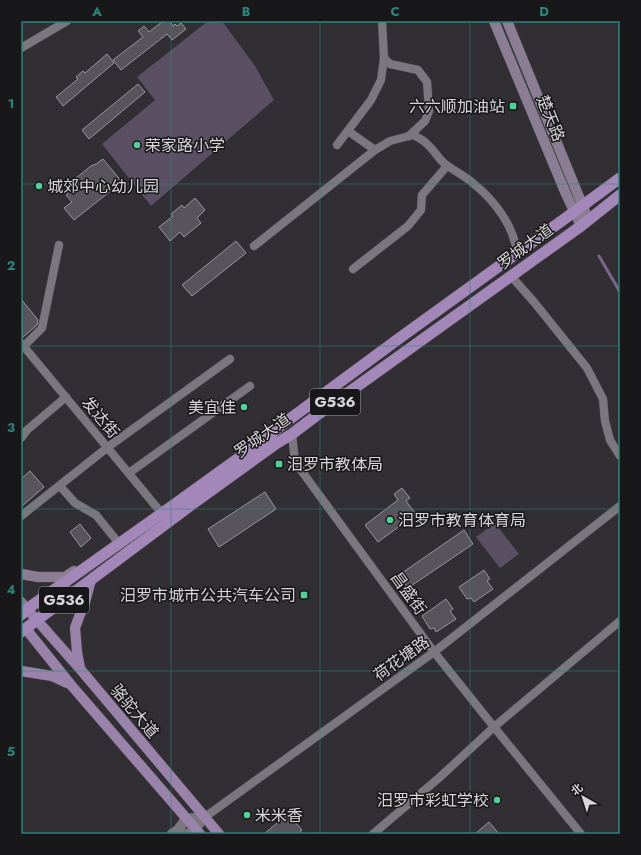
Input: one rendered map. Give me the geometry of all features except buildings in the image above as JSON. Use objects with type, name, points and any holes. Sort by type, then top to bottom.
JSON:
[{"type":"highway","name":"罗城大道","points":[[23,609],[175,504],[268,437],[279,427],[401,337],[620,178]]},
{"type":"highway","name":"罗城大道","points":[[23,628],[37,620],[191,505],[585,223],[620,195]]},
{"type":"main road","name":"楚天路","points":[[494,21],[560,180],[585,223]]},
{"type":"main road","name":"楚天路","points":[[507,21],[578,209]]},
{"type":"main road","points":[[21,574],[38,577],[65,577],[159,510],[175,504]]},
{"type":"main road","points":[[81,670],[77,652],[75,628],[85,602],[91,580]]},
{"type":"main road","name":"骆驼大道","points":[[23,609],[37,620],[81,670],[219,834]]},
{"type":"main road","name":"骆驼大道","points":[[23,628],[186,819],[194,833]]},
{"type":"main road","points":[[21,671],[52,676],[71,685]]},
{"type":"street","points":[[21,48],[67,21]]},
{"type":"street","points":[[337,145],[371,100],[381,80],[384,58],[382,21]]},
{"type":"street","points":[[384,58],[390,64],[418,70],[428,82],[429,111],[425,121],[409,136]]},
{"type":"street","points":[[348,131],[375,150]]},
{"type":"street","points":[[254,246],[375,150],[390,141],[413,135],[427,143],[442,162],[474,184],[495,204],[513,235],[517,253]]},
{"type":"street","points":[[353,269],[408,226],[421,210],[422,195],[447,166]]},
{"type":"street","points":[[22,347],[42,328],[59,245]]},
{"type":"street","points":[[511,276],[587,368],[603,399],[605,421],[610,440],[620,456]]},
{"type":"street","name":"发达街","points":[[22,347],[66,397],[159,510]]},
{"type":"street","points":[[21,516],[108,447],[230,359]]},
{"type":"street","points":[[128,473],[250,386]]},
{"type":"street","points":[[21,438],[66,397]]},
{"type":"street","name":"昌盛街","points":[[292,434],[295,462],[434,652],[582,834]]},
{"type":"street","points":[[60,486],[74,503],[96,515],[117,541]]},
{"type":"street","name":"荷花塘路","points":[[194,833],[205,817],[434,652],[620,506]]},
{"type":"street","points":[[373,834],[440,777],[494,727],[620,621]]},
{"type":"street","points":[[172,834],[178,830],[186,819],[205,817]]},
{"type":"shaded area","points":[[208,21],[222,21],[255,66],[274,100],[151,206],[102,144],[155,100],[137,77]]},
{"type":"shaded area","points":[[495,523],[519,554],[500,568],[476,537]]},
{"type":"waterway","points":[[599,256],[620,292]]},
{"type":"place","name":"六六顺加油站","points":[[513,106]]},
{"type":"place","name":"荣家路小学","points":[[137,145]]},
{"type":"place","name":"城郊中心幼儿园","points":[[39,186]]},
{"type":"place","name":"美宜佳","points":[[244,407]]},
{"type":"place","name":"汨罗市教体局","points":[[279,464]]},
{"type":"place","name":"汨罗市教育体育局","points":[[390,520]]},
{"type":"place","name":"汨罗市城市公共汽车公司","points":[[304,595]]},
{"type":"place","name":"汨罗市彩虹学校","points":[[497,800]]},
{"type":"place","name":"米米香","points":[[247,815]]}]
